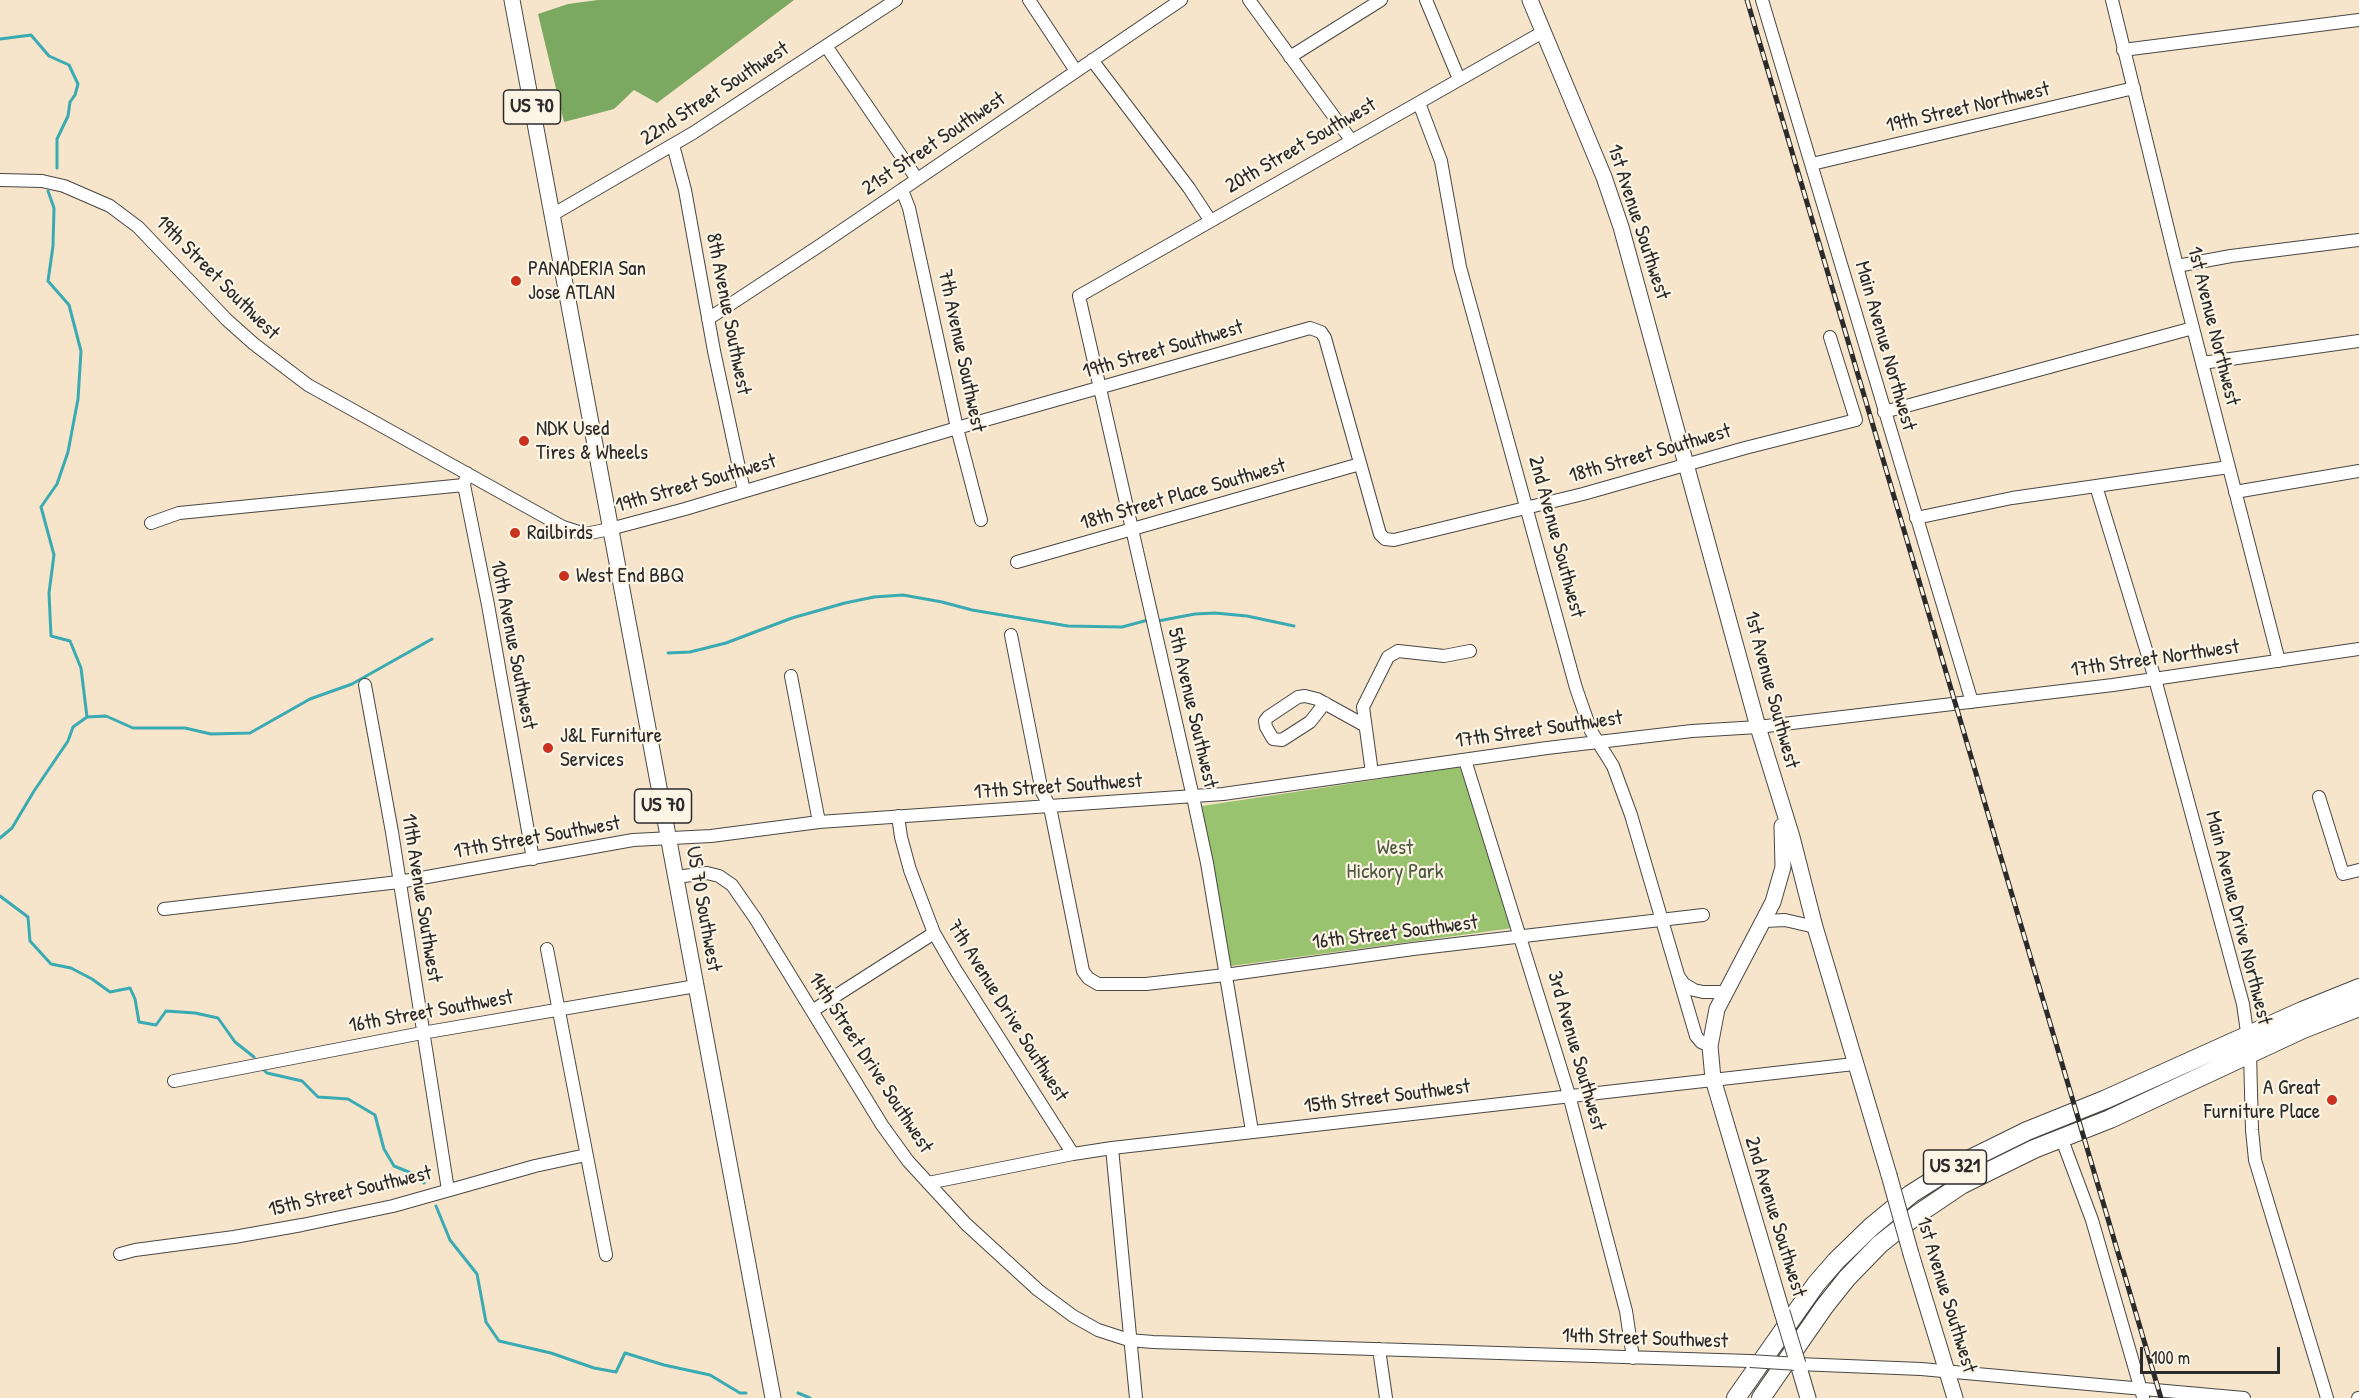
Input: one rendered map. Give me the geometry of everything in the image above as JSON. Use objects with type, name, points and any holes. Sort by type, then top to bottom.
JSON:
[{"type":"highway","name":"US 321","points":[[1761,1398],[1824,1307],[1847,1278],[1880,1244],[1918,1214],[1961,1185],[2061,1137],[2110,1119],[2359,988]]},
{"type":"highway","name":"US 321","points":[[1736,1398],[1816,1284],[1836,1260],[1911,1194],[1954,1167],[2027,1131],[2104,1100],[2249,1044],[2359,1007]]},
{"type":"main road","name":"US 70","points":[[512,0],[552,215]]},
{"type":"main road","name":"1st Avenue Southwest","points":[[1530,0],[1614,205],[1854,1064],[1955,1398]]},
{"type":"main road","name":"US 70 Southwest","points":[[552,215],[773,1398]]},
{"type":"main road","name":"2nd Avenue Southwest","points":[[1776,787],[1783,830],[1783,867],[1773,902],[1718,1009],[1710,1046],[1713,1079],[1808,1398]]},
{"type":"street","name":"22nd Street Southwest","points":[[552,215],[673,145],[896,0]]},
{"type":"street","points":[[1029,0],[1076,71]]},
{"type":"street","name":"21st Street Southwest","points":[[708,319],[1180,0]]},
{"type":"street","points":[[1249,0],[1352,140]]},
{"type":"street","points":[[1290,57],[1381,0]]},
{"type":"street","points":[[1426,0],[1459,79]]},
{"type":"street","name":"Main Avenue Northwest","points":[[1762,0],[1972,702]]},
{"type":"street","name":"1st Avenue Northwest","points":[[2112,0],[2278,661]]},
{"type":"street","points":[[2123,50],[2359,20]]},
{"type":"street","name":"20th Street Southwest","points":[[1079,296],[1543,32]]},
{"type":"street","points":[[826,46],[917,179]]},
{"type":"street","points":[[1092,60],[1182,179],[1210,220]]},
{"type":"street","name":"19th Street Northwest","points":[[1812,164],[2134,88]]},
{"type":"street","name":"2nd Avenue Southwest","points":[[1419,103],[1441,161],[1460,267],[1573,677],[1596,742],[1613,766],[1631,815],[1696,1036],[1701,1042],[1710,1046]]},
{"type":"street","name":"8th Avenue Southwest","points":[[673,145],[744,491]]},
{"type":"street","name":"19th Street Southwest","points":[[0,180],[19,179],[64,186],[110,206],[138,227],[227,320],[282,367],[325,396],[465,479],[563,527],[585,534],[610,530],[1310,328],[1315,328],[1325,338],[1360,464]]},
{"type":"street","name":"7th Avenue Southwest","points":[[902,190],[909,208],[957,428],[981,520]]},
{"type":"street","points":[[2177,266],[2231,256],[2359,240]]},
{"type":"street","name":"5th Avenue Southwest","points":[[1079,296],[1207,863],[1252,1131]]},
{"type":"street","points":[[1884,412],[2193,328]]},
{"type":"street","name":"18th Street Southwest","points":[[1360,464],[1380,534],[1394,540],[1525,508],[1856,420],[1830,337]]},
{"type":"street","points":[[2202,363],[2359,340]]},
{"type":"street","name":"18th Street Place Southwest","points":[[1017,562],[1360,464]]},
{"type":"street","points":[[1916,518],[2007,499],[2229,467]]},
{"type":"street","points":[[2235,492],[2359,471]]},
{"type":"street","points":[[151,522],[178,513],[465,479]]},
{"type":"street","name":"10th Avenue Southwest","points":[[465,479],[533,859]]},
{"type":"street","name":"Main Avenue Drive Northwest","points":[[2096,486],[2155,679],[2243,1004],[2249,1044],[2255,1160],[2327,1398]]},
{"type":"street","points":[[1011,635],[1042,792],[1050,807]]},
{"type":"street","name":"17th Street Northwest","points":[[1955,703],[2155,679],[2359,649]]},
{"type":"street","points":[[1372,773],[1363,707],[1388,657],[1392,653],[1406,651],[1444,656],[1470,651]]},
{"type":"street","points":[[791,676],[819,822]]},
{"type":"street","name":"11th Avenue Southwest","points":[[365,685],[448,1190]]},
{"type":"street","points":[[1325,704],[1310,722],[1282,740],[1274,739],[1266,727],[1265,721],[1268,717],[1298,697],[1312,697],[1325,704],[1364,725]]},
{"type":"street","name":"17th Street Southwest","points":[[164,909],[399,882],[633,840],[711,836],[819,822],[897,816],[1193,797],[1596,742],[1692,731],[1758,727],[1955,703]]},
{"type":"street","name":"3rd Avenue Southwest","points":[[1465,760],[1569,1095],[1626,1311],[1633,1358]]},
{"type":"street","points":[[2319,796],[2343,874],[2359,870]]},
{"type":"street","name":"16th Street Southwest","points":[[1050,807],[1083,971],[1092,982],[1106,986],[1225,975],[1413,949],[1703,915]]},
{"type":"street","name":"7th Avenue Drive Southwest","points":[[897,816],[910,870],[934,933],[1073,1154]]},
{"type":"street","name":"14th Street Drive Southwest","points":[[676,877],[707,873],[719,876],[732,885],[813,1011],[882,1125],[908,1161],[966,1224],[1049,1299],[1098,1330],[1129,1340]]},
{"type":"street","points":[[1764,921],[1785,920],[1815,927]]},
{"type":"street","points":[[813,1011],[934,933]]},
{"type":"street","points":[[547,949],[606,1255]]},
{"type":"street","points":[[1677,973],[1684,984],[1694,990],[1703,993],[1726,992]]},
{"type":"street","name":"16th Street Southwest","points":[[174,1081],[422,1033],[696,986]]},
{"type":"street","name":"15th Street Southwest","points":[[928,1183],[1112,1148],[1854,1064]]},
{"type":"street","points":[[2061,1137],[2092,1220],[2142,1394]]},
{"type":"street","points":[[1112,1148],[1136,1398]]},
{"type":"street","name":"15th Street Southwest","points":[[120,1254],[234,1237],[393,1206],[586,1155]]},
{"type":"street","name":"14th Street Southwest","points":[[1129,1340],[1921,1369],[2142,1394],[2159,1390],[2244,1398]]},
{"type":"street","points":[[1379,1349],[1386,1398]]},
{"type":"green space","points":[[598,0],[794,0],[657,103],[634,90],[614,109],[564,122],[538,14],[568,4]]},
{"type":"green space","name":"West Hickory Park","points":[[1460,767],[1513,928],[1231,966],[1202,806]]},
{"type":"waterway","points":[[0,39],[31,35],[49,56],[69,65],[78,84],[70,102],[68,116],[57,139],[57,168]]},
{"type":"waterway","points":[[48,191],[54,208],[53,246],[48,281],[69,305],[81,351],[78,399],[68,452],[57,484],[41,507],[54,555],[49,593],[51,636],[70,641],[81,668],[87,717]]},
{"type":"waterway","points":[[668,653],[690,652],[726,643],[792,618],[845,603],[874,597],[903,595],[972,610],[1068,626],[1122,627],[1148,620]]},
{"type":"waterway","points":[[1158,621],[1215,613],[1247,616],[1294,626]]},
{"type":"waterway","points":[[87,717],[106,716],[133,728],[185,728],[211,734],[250,733],[310,699],[352,684],[432,639]]},
{"type":"waterway","points":[[0,838],[12,828],[68,741],[73,727],[87,717]]},
{"type":"waterway","points":[[0,896],[28,917],[30,941],[51,964],[71,968],[110,992],[130,988],[135,999],[139,1022],[156,1025],[166,1011],[195,1013],[218,1018],[235,1042],[254,1057]]},
{"type":"waterway","points":[[264,1070],[267,1073],[302,1081],[318,1097],[348,1099],[375,1115],[384,1149],[394,1166],[421,1177],[424,1183]]},
{"type":"waterway","points":[[436,1206],[450,1240],[477,1274],[486,1322],[499,1341],[616,1372],[625,1353],[664,1365],[710,1375],[740,1393],[746,1393]]},
{"type":"waterway","points":[[798,1393],[810,1398]]},
{"type":"railway","points":[[1747,0],[2161,1398]]},
{"type":"place","name":"PANADERIA San Jose ATLAN","points":[[516,281]]},
{"type":"place","name":"NDK Used Tires & Wheels","points":[[524,441]]},
{"type":"place","name":"Railbirds","points":[[515,533]]},
{"type":"place","name":"West End BBQ","points":[[564,576]]},
{"type":"place","name":"J&L Furniture Services","points":[[548,748]]},
{"type":"place","name":"A Great Furniture Place","points":[[2332,1100]]}]
